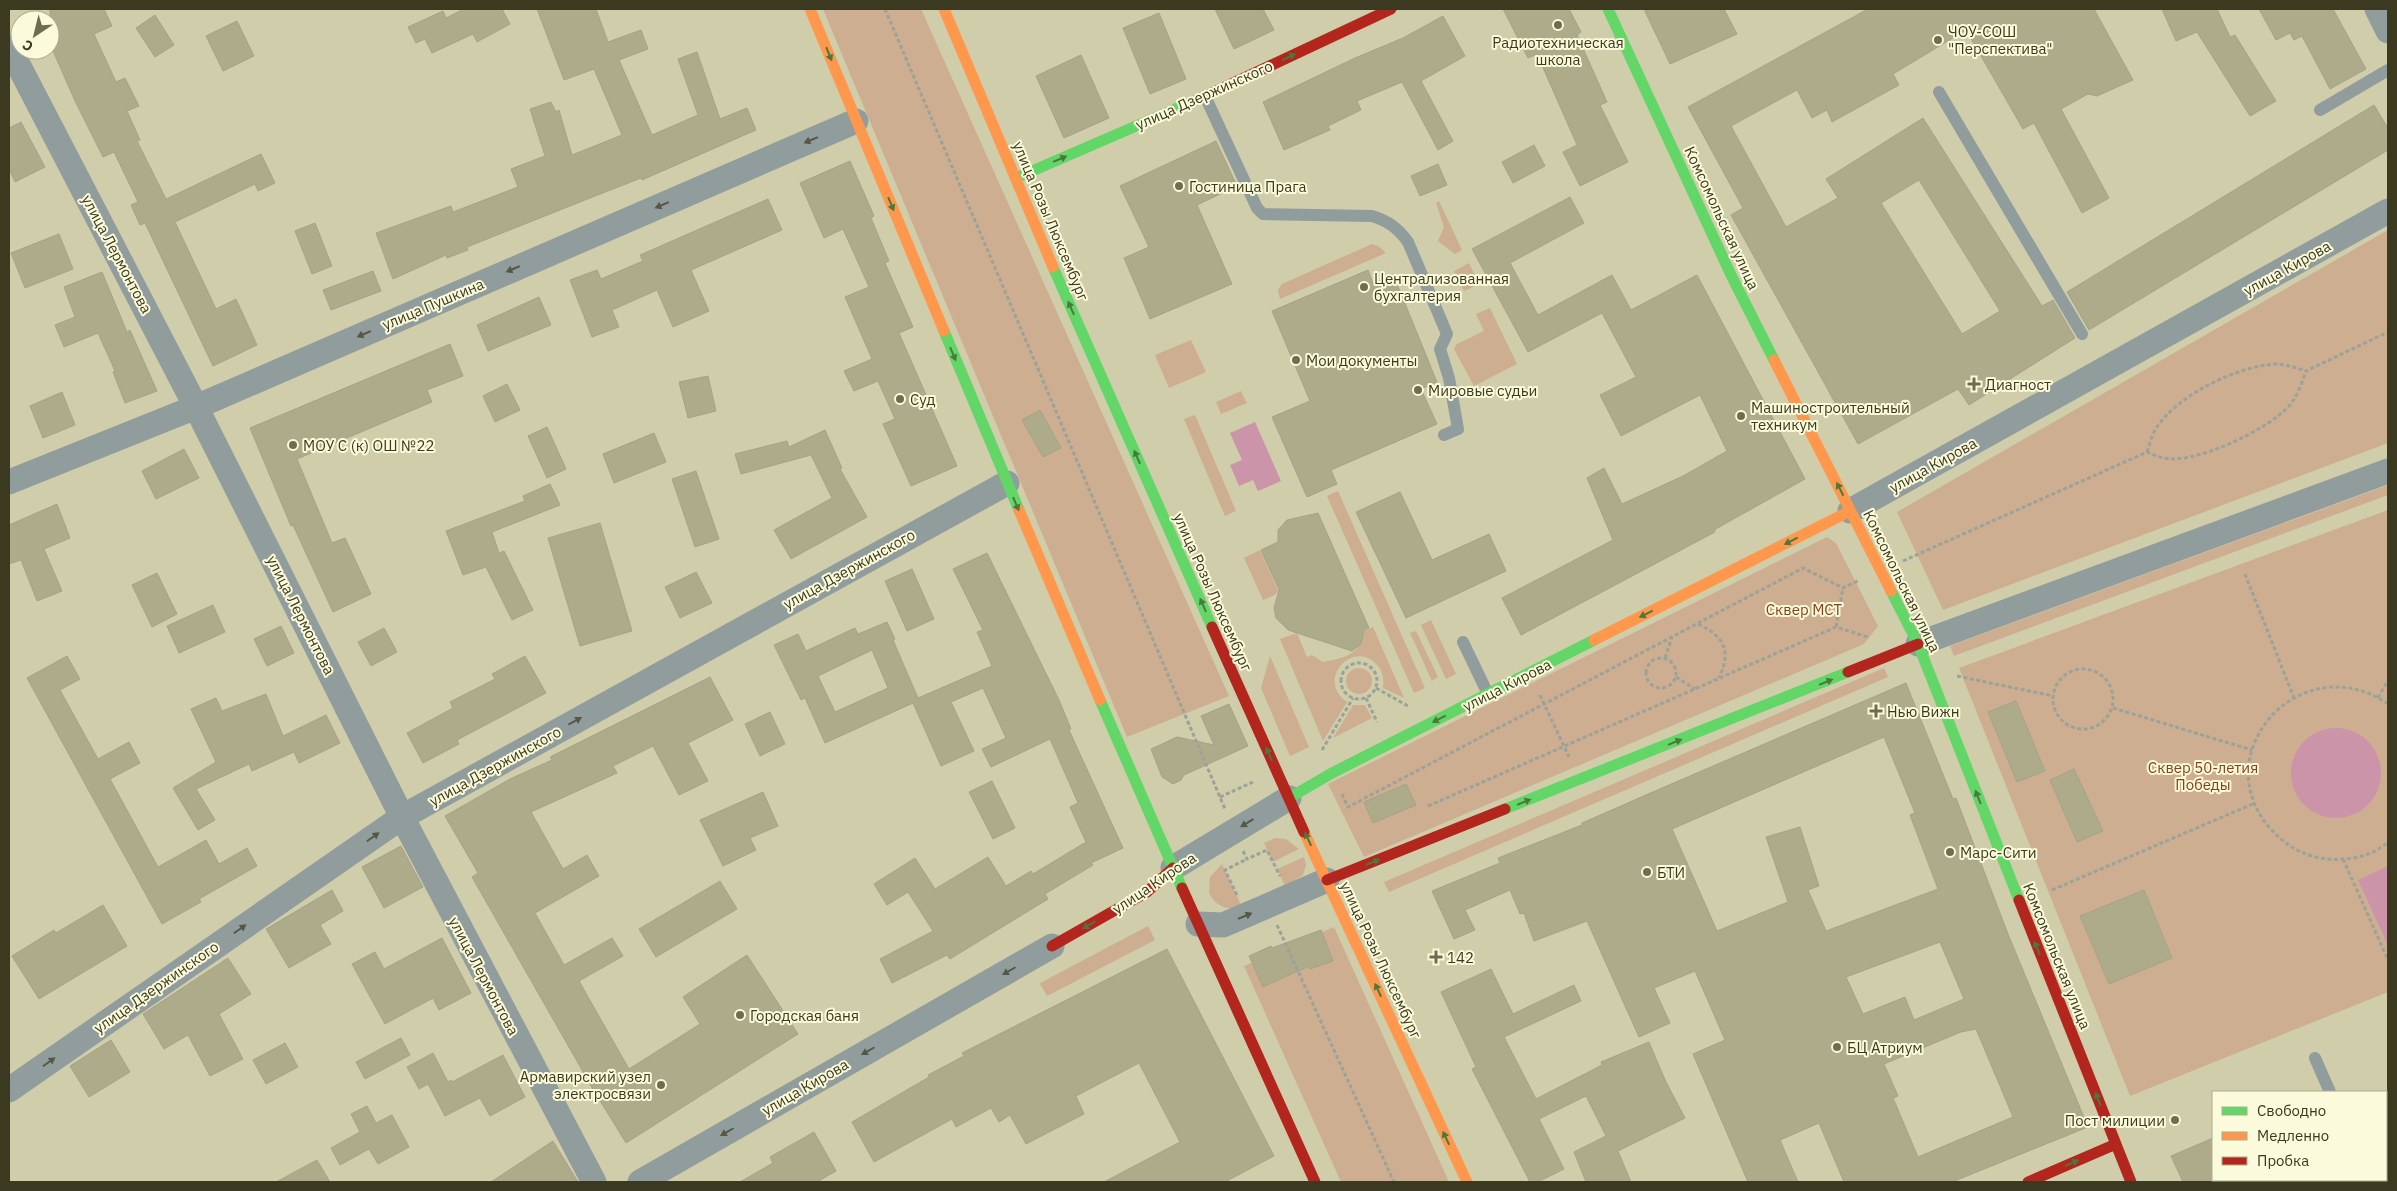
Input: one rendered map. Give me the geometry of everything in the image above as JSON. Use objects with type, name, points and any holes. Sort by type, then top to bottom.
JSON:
[{"type":"main road","points":[[810,9],[1007,483],[1173,868],[1315,1182]]},
{"type":"main road","name":"улица Розы Люксембург","points":[[944,9],[1029,212],[1289,798],[1467,1182]]},
{"type":"main road","name":"улица Дзержинского","points":[[1016,178],[1205,96],[1391,9]]},
{"type":"main road","name":"Комсомольская улица","points":[[1608,9],[1731,275],[1918,644],[2131,1182]]},
{"type":"main road","name":"улица Кирова","points":[[1289,798],[1332,773],[1850,510]]},
{"type":"main road","points":[[1327,880],[1918,644]]},
{"type":"main road","name":"улица Кирова","points":[[1052,946],[1147,892],[1173,868]]},
{"type":"main road","points":[[2028,1182],[2116,1144]]},
{"type":"street","points":[[2377,9],[2388,31]]},
{"type":"street","name":"улица Лермонтова","points":[[9,47],[196,407],[402,817],[594,1182]]},
{"type":"street","name":"улица Пушкина","points":[[9,482],[196,407],[856,121]]},
{"type":"street","name":"улица Кирова","points":[[1850,510],[2388,212]]},
{"type":"street","points":[[1918,644],[2388,471]]},
{"type":"street","name":"улица Дзержинского","points":[[9,1090],[402,817],[1007,483]]},
{"type":"street","name":"улица Кирова","points":[[1173,868],[1289,798]]},
{"type":"street","points":[[1198,924],[1223,925],[1327,880]]},
{"type":"street","name":"улица Кирова","points":[[640,1182],[1052,946]]},
{"type":"lane","points":[[2320,110],[2388,70]]},
{"type":"lane","points":[[1939,92],[2082,334]]},
{"type":"lane","points":[[1205,96],[1257,208],[1263,214],[1372,216],[1386,220],[1399,229],[1408,242],[1448,334],[1440,349],[1449,378],[1458,429],[1444,436]]},
{"type":"lane","points":[[1462,642],[1488,694]]},
{"type":"lane","points":[[2315,1058],[2330,1091]]},
{"type":"path","points":[[885,9],[1247,860]]},
{"type":"path","points":[[1843,588],[2148,452],[2156,427],[2166,416],[2193,394],[2213,383],[2241,370],[2261,366],[2278,364],[2306,371],[2388,332]]},
{"type":"path","points":[[2148,452],[2159,457],[2174,459],[2234,442],[2265,425],[2290,404],[2299,391],[2306,371]]},
{"type":"path","points":[[1353,698],[1322,751],[1348,807],[1803,568],[1843,588]]},
{"type":"path","points":[[2245,574],[2294,698]]},
{"type":"path","points":[[1836,627],[1843,588]]},
{"type":"path","points":[[1697,624],[1715,633],[1725,650],[1726,657],[1719,678]]},
{"type":"path","points":[[1428,806],[1836,627],[1868,637]]},
{"type":"path","points":[[1665,658],[1672,637]]},
{"type":"path","points":[[1655,658],[1665,658],[1674,664],[1676,677],[1673,683],[1664,688],[1654,687],[1648,679],[1648,665],[1655,658]]},
{"type":"path","points":[[1355,664],[1371,668],[1377,678],[1376,688],[1366,698],[1353,698],[1346,693],[1341,682],[1345,670],[1355,664]]},
{"type":"path","points":[[2088,670],[2105,678],[2111,687],[2114,697],[2113,708],[2101,724],[2082,730],[2072,727],[2058,715],[2053,696],[2061,678],[2069,673],[2088,670]]},
{"type":"path","points":[[1676,677],[1695,689]]},
{"type":"path","points":[[2378,698],[2388,680]]},
{"type":"path","points":[[2388,704],[2360,690],[2331,686],[2302,693],[2277,708],[2259,732],[2250,760],[2250,789],[2261,817],[2280,840],[2293,849],[2304,854],[2331,860],[2359,858],[2388,842]]},
{"type":"path","points":[[1376,688],[1409,706]]},
{"type":"path","points":[[1539,692],[1571,762]]},
{"type":"path","points":[[1366,698],[1378,722]]},
{"type":"path","points":[[2113,708],[2252,750]]},
{"type":"path","points":[[1220,797],[1260,778]]},
{"type":"path","points":[[2052,890],[2255,803]]},
{"type":"path","points":[[1239,901],[1225,870],[1267,850],[1282,881]]},
{"type":"path","points":[[2343,859],[2388,960]]},
{"type":"path","points":[[1268,906],[1394,1182]]},
{"type":"green space","points":[[823,9],[921,9],[1229,696],[1127,737]]},
{"type":"green space","points":[[1439,201],[1462,250],[1455,254],[1438,241],[1444,227],[1436,203]]},
{"type":"green space","points":[[2388,230],[2388,443],[1943,610],[1897,512]]},
{"type":"green space","points":[[1372,244],[1378,246],[1386,253],[1280,299],[1278,290],[1282,284]]},
{"type":"green space","points":[[1469,263],[1479,284],[1464,291],[1454,271]]},
{"type":"green space","points":[[1490,308],[1517,364],[1474,386],[1454,349],[1457,344],[1484,331],[1476,314]]},
{"type":"green space","points":[[1191,340],[1206,372],[1169,388],[1155,355]]},
{"type":"green space","points":[[1241,391],[1247,403],[1221,414],[1216,402]]},
{"type":"green space","points":[[1195,415],[1236,511],[1225,516],[1184,419]]},
{"type":"green space","points":[[2388,485],[2388,495],[1954,656],[1950,646]]},
{"type":"green space","points":[[1338,491],[1425,688],[1414,693],[1327,496]]},
{"type":"green space","name":"Сквер 50-летия Победы","points":[[2388,510],[2388,992],[2130,1096],[1959,668]]},
{"type":"green space","name":"Сквер МСТ","points":[[1827,537],[1836,543],[1878,626],[1864,644],[1364,857],[1328,784]]},
{"type":"green space","points":[[1260,550],[1278,591],[1275,595],[1263,600],[1244,558]]},
{"type":"green space","points":[[1431,620],[1456,674],[1446,679],[1421,625]]},
{"type":"green space","points":[[1373,627],[1404,698],[1383,688],[1381,671],[1369,658],[1359,656],[1349,659],[1336,673],[1335,683],[1338,693],[1347,702],[1323,741],[1280,639],[1297,633],[1307,657],[1312,655],[1323,662],[1350,654],[1359,645],[1364,631]]},
{"type":"green space","points":[[1416,631],[1438,677],[1432,681],[1410,633]]},
{"type":"green space","points":[[1270,656],[1309,747],[1290,756],[1261,688]]},
{"type":"green space","points":[[1359,668],[1368,672],[1372,681],[1368,690],[1359,694],[1350,690],[1346,681],[1350,672]]},
{"type":"green space","points":[[1884,668],[1888,677],[1389,892],[1384,882]]},
{"type":"green space","points":[[1353,705],[1365,705],[1372,718],[1333,738]]},
{"type":"green space","points":[[1275,838],[1286,839],[1299,849],[1273,862],[1264,843]]},
{"type":"green space","points":[[1304,857],[1306,865],[1303,875],[1285,886],[1277,869]]},
{"type":"green space","points":[[1222,864],[1242,907],[1223,907],[1215,902],[1209,893],[1210,877]]},
{"type":"green space","points":[[1148,926],[1155,940],[1047,996],[1040,984],[1042,982]]},
{"type":"green space","points":[[1334,927],[1449,1182],[1341,1182],[1244,966]]},
{"type":"shaded area","points":[[1255,422],[1281,481],[1258,491],[1253,480],[1239,486],[1230,465],[1242,460],[1230,433]]},
{"type":"shaded area","points":[[2336,728],[2353,731],[2368,741],[2378,756],[2381,773],[2378,790],[2368,805],[2353,815],[2336,818],[2319,815],[2304,805],[2294,790],[2291,773],[2294,756],[2304,741],[2319,731]]},
{"type":"shaded area","points":[[2388,866],[2388,945],[2358,880]]},
{"type":"building","points":[[104,9],[112,26],[94,34],[116,82],[125,78],[139,106],[127,111],[140,140],[137,141],[166,199],[261,154],[275,183],[258,191],[255,184],[175,222],[216,309],[236,299],[257,345],[213,366],[145,223],[140,225],[131,205],[138,202],[114,152],[103,157],[75,101],[57,60],[60,60],[60,10],[50,10]]},
{"type":"building","points":[[464,9],[502,9],[510,24],[477,42],[473,34],[432,53],[425,39],[416,43],[408,27],[443,11],[446,18]]},
{"type":"building","points":[[537,9],[596,9],[608,42],[641,30],[648,49],[619,60],[652,135],[698,115],[678,59],[697,52],[720,119],[747,108],[756,130],[642,180],[641,178],[467,247],[468,250],[447,258],[446,255],[393,279],[376,233],[451,206],[453,212],[518,187],[511,169],[545,156],[530,109],[551,102],[556,112],[559,110],[572,155],[622,135],[594,69],[564,80]]},
{"type":"building","points":[[1215,9],[1263,9],[1274,30],[1234,49]]},
{"type":"building","points":[[1503,9],[1569,9],[1581,32],[1577,35],[1607,102],[1600,105],[1628,162],[1580,186],[1563,152],[1577,145],[1537,54],[1528,58]]},
{"type":"building","points":[[1644,9],[1724,9],[1737,34],[1670,64]]},
{"type":"building","points":[[1868,9],[2094,9],[2133,80],[2097,96],[2088,94],[2061,109],[2109,198],[2082,213],[2034,123],[2023,129],[1966,30],[1893,74],[1899,85],[1832,122],[1827,110],[1812,118],[1797,90],[1731,126],[1786,227],[1838,198],[1826,179],[1923,118],[2042,306],[2053,300],[2075,338],[1969,405],[1958,389],[1858,444],[1731,215],[1743,208],[1688,107]],"holes":[[[1919,180],[2000,311],[1962,334],[1881,203]]]},
{"type":"building","points":[[2162,9],[2217,9],[2230,37],[2235,35],[2276,101],[2250,116],[2197,32],[2176,41]]},
{"type":"building","points":[[2259,9],[2333,9],[2366,69],[2330,89],[2302,36],[2294,40],[2290,33],[2276,40]]},
{"type":"building","points":[[1159,13],[1186,79],[1150,94],[1123,28]]},
{"type":"building","points":[[155,15],[174,45],[155,57],[136,28]]},
{"type":"building","points":[[1443,16],[1465,56],[1421,81],[1453,141],[1438,150],[1402,82],[1357,101],[1361,110],[1328,126],[1330,130],[1284,150],[1263,102],[1355,58],[1403,38]]},
{"type":"building","points":[[237,21],[254,56],[223,71],[206,36]]},
{"type":"building","points":[[1081,55],[1109,118],[1064,138],[1036,76]]},
{"type":"building","points":[[2374,105],[2388,128],[2388,150],[2089,330],[2067,292]]},
{"type":"building","points":[[21,122],[45,167],[15,182],[9,169],[9,128]]},
{"type":"building","points":[[1216,141],[1237,186],[1197,205],[1232,284],[1150,319],[1124,258],[1149,247],[1120,186]]},
{"type":"building","points":[[1534,145],[1545,166],[1513,183],[1502,162]]},
{"type":"building","points":[[850,161],[874,216],[871,218],[889,261],[885,263],[913,327],[899,333],[957,466],[911,486],[883,424],[895,419],[878,381],[854,391],[844,371],[872,359],[845,297],[869,287],[843,229],[824,238],[800,183]]},
{"type":"building","points":[[1438,164],[1447,185],[1420,196],[1411,176]]},
{"type":"building","points":[[1570,197],[1584,223],[1510,263],[1538,315],[1612,275],[1631,310],[1697,275],[1805,479],[1714,530],[1715,532],[1521,635],[1502,598],[1613,540],[1587,478],[1604,468],[1622,504],[1683,476],[1727,451],[1700,395],[1621,436],[1600,395],[1636,377],[1602,313],[1528,352],[1472,249]]},
{"type":"building","points":[[768,199],[782,230],[691,270],[709,311],[673,327],[657,290],[612,310],[619,327],[592,337],[570,280],[597,270],[601,279],[643,261],[640,255]]},
{"type":"building","points":[[315,223],[332,266],[312,274],[295,231]]},
{"type":"building","points":[[59,234],[73,269],[25,288],[11,253]]},
{"type":"building","points":[[1368,270],[1373,283],[1393,274],[1437,382],[1421,389],[1437,424],[1331,470],[1337,484],[1307,497],[1272,417],[1310,401],[1272,311]]},
{"type":"building","points":[[373,271],[381,291],[331,310],[323,290]]},
{"type":"building","points":[[102,272],[127,332],[130,330],[157,391],[125,403],[113,372],[115,371],[98,333],[64,347],[55,325],[75,317],[64,287]]},
{"type":"building","points":[[539,297],[551,325],[488,351],[477,325]]},
{"type":"building","points":[[450,344],[463,376],[427,390],[432,402],[297,459],[332,543],[345,538],[371,594],[333,612],[293,525],[291,526],[250,428]]},
{"type":"building","points":[[708,376],[716,411],[688,418],[679,382]]},
{"type":"building","points":[[507,384],[520,410],[495,422],[483,396]]},
{"type":"building","points":[[62,392],[75,425],[43,438],[30,406]]},
{"type":"building","points":[[1040,410],[1061,448],[1043,457],[1022,420]]},
{"type":"building","points":[[547,427],[566,469],[547,478],[528,436]]},
{"type":"building","points":[[825,430],[842,468],[840,469],[867,517],[791,559],[774,530],[832,498],[811,455],[741,474],[735,454],[787,441],[789,447]]},
{"type":"building","points":[[654,433],[666,462],[614,483],[603,454]]},
{"type":"building","points":[[184,449],[199,478],[156,499],[142,471]]},
{"type":"building","points":[[696,471],[719,539],[695,547],[672,479]]},
{"type":"building","points":[[550,484],[560,505],[492,532],[499,553],[504,551],[533,610],[512,620],[486,567],[463,575],[446,531],[525,501],[523,496]]},
{"type":"building","points":[[1400,492],[1432,560],[1489,534],[1506,571],[1406,618],[1356,512]]},
{"type":"building","points":[[57,504],[70,538],[44,549],[62,591],[37,601],[21,560],[9,564],[9,525]]},
{"type":"building","points":[[1318,513],[1369,628],[1364,630],[1361,644],[1352,651],[1288,630],[1276,618],[1274,608],[1279,590],[1261,550],[1278,542],[1278,530],[1287,520]]},
{"type":"building","points":[[600,523],[632,631],[580,646],[548,538]]},
{"type":"building","points":[[987,553],[1059,700],[1071,729],[1069,730],[1123,848],[1091,863],[1093,865],[1045,894],[1048,899],[950,959],[947,955],[892,983],[880,959],[933,931],[908,892],[887,905],[874,884],[915,858],[935,889],[988,857],[1006,886],[1031,871],[1033,874],[1086,842],[1070,807],[1078,803],[1050,739],[991,767],[982,749],[1006,738],[983,688],[951,702],[974,751],[941,766],[913,703],[825,743],[805,698],[801,700],[774,645],[798,634],[806,651],[855,628],[858,634],[887,622],[918,698],[992,666],[977,632],[983,630],[953,569]],"holes":[[[872,650],[888,688],[835,712],[818,676]]]},
{"type":"building","points":[[912,569],[934,619],[907,631],[885,581]]},
{"type":"building","points":[[696,572],[712,603],[680,618],[665,587]]},
{"type":"building","points":[[157,573],[177,614],[152,627],[132,585]]},
{"type":"building","points":[[213,605],[225,632],[179,653],[167,626]]},
{"type":"building","points":[[281,626],[294,653],[267,666],[254,639]]},
{"type":"building","points":[[384,628],[397,652],[371,666],[358,642]]},
{"type":"building","points":[[67,656],[80,679],[60,690],[98,759],[129,742],[140,763],[110,779],[158,867],[206,840],[219,864],[247,848],[257,866],[199,899],[201,902],[162,924],[27,678]]},
{"type":"building","points":[[525,656],[546,693],[457,740],[459,744],[423,763],[407,733],[453,708],[450,702],[495,679],[492,674]]},
{"type":"building","points":[[710,677],[733,720],[688,743],[708,781],[679,795],[653,746],[613,766],[617,773],[531,812],[563,869],[587,855],[599,876],[535,913],[564,965],[612,938],[623,956],[579,981],[629,1069],[700,1024],[683,997],[747,955],[798,1034],[626,1143],[594,1091],[472,877],[478,873],[445,816],[510,779],[552,760],[550,757]]},
{"type":"building","points":[[1906,683],[1953,799],[1956,798],[2008,934],[2088,1127],[1952,1182],[1844,1182],[1819,1123],[1780,1140],[1798,1182],[1748,1182],[1693,1054],[1725,1040],[1695,971],[1654,988],[1670,1023],[1639,1037],[1587,921],[1534,941],[1524,913],[1520,914],[1510,890],[1465,910],[1475,930],[1454,939],[1432,891],[1500,863],[1498,858],[1582,825],[1582,823]],"holes":[[[1884,737],[1915,813],[1910,815],[1938,889],[1826,931],[1808,890],[1819,886],[1800,827],[1766,837],[1788,902],[1717,931],[1672,829]],[[1940,942],[1964,999],[1914,1020],[1905,997],[1863,1014],[1846,977]],[[1976,1029],[2013,1117],[1918,1157],[1893,1098],[1898,1096],[1884,1064],[1961,1032]]]},
{"type":"building","points":[[266,694],[283,736],[326,715],[340,743],[299,763],[294,752],[252,771],[249,764],[196,789],[215,820],[198,830],[173,788],[216,762],[191,709],[216,698],[222,711]]},
{"type":"building","points":[[2016,701],[2045,771],[2017,782],[1988,712]]},
{"type":"building","points":[[1229,704],[1248,746],[1184,775],[1181,780],[1173,784],[1162,777],[1151,749],[1177,737],[1214,745],[1201,716]]},
{"type":"building","points":[[770,712],[785,744],[760,756],[745,724]]},
{"type":"building","points":[[2074,769],[2103,831],[2077,842],[2050,780]]},
{"type":"building","points":[[992,781],[1015,828],[993,839],[969,792]]},
{"type":"building","points":[[1406,784],[1416,805],[1373,823],[1364,802]]},
{"type":"building","points":[[763,792],[778,826],[750,838],[756,850],[723,866],[700,820]]},
{"type":"building","points":[[401,846],[423,887],[384,908],[362,867]]},
{"type":"building","points":[[720,881],[737,909],[656,957],[639,929]]},
{"type":"building","points":[[332,890],[343,911],[320,925],[331,944],[289,968],[266,929]]},
{"type":"building","points":[[2144,890],[2172,958],[2109,984],[2080,916]]},
{"type":"building","points":[[103,905],[127,946],[39,999],[12,956],[54,930],[56,933]]},
{"type":"building","points":[[1321,930],[1333,961],[1310,969],[1309,966],[1263,987],[1249,956],[1271,946],[1272,948]]},
{"type":"building","points":[[442,938],[471,993],[439,1010],[433,998],[385,1024],[352,964],[375,952],[384,969]]},
{"type":"building","points":[[1167,949],[1274,1156],[1225,1182],[1104,1182],[1180,1142],[1139,1063],[1076,1096],[1084,1114],[1026,1144],[1010,1115],[999,1122],[991,1108],[956,1127],[952,1119],[874,1162],[852,1122],[929,1077],[928,1075],[964,1056],[962,1053]]},
{"type":"building","points":[[228,958],[251,994],[219,1014],[243,1059],[210,1076],[188,1035],[164,1049],[143,1014]]},
{"type":"building","points":[[1491,969],[1513,1014],[1574,985],[1581,1001],[1504,1037],[1536,1099],[1602,1065],[1601,1062],[1649,1042],[1665,1080],[1685,1118],[1618,1151],[1631,1182],[1586,1182],[1574,1152],[1606,1136],[1586,1096],[1539,1119],[1564,1169],[1538,1182],[1530,1182],[1472,1069],[1476,1067],[1441,992]]},
{"type":"building","points":[[401,1038],[410,1055],[365,1079],[356,1062]]},
{"type":"building","points":[[111,1040],[130,1072],[89,1097],[70,1066]]},
{"type":"building","points":[[285,1043],[298,1067],[266,1084],[253,1060]]},
{"type":"building","points":[[433,1053],[448,1082],[451,1080],[452,1082],[503,1055],[525,1097],[490,1116],[480,1098],[445,1116],[428,1084],[419,1089],[407,1067]]},
{"type":"building","points":[[367,1106],[376,1123],[392,1115],[409,1147],[378,1164],[369,1149],[340,1165],[331,1148],[360,1132],[351,1114]]},
{"type":"building","points":[[814,1132],[836,1171],[817,1182],[740,1182],[773,1163],[770,1157]]},
{"type":"building","points":[[2212,1138],[2213,1182],[2183,1182],[2171,1156]]},
{"type":"building","points":[[553,1141],[578,1182],[491,1182]]},
{"type":"building","points":[[317,1160],[330,1182],[276,1182]]},
{"type":"traffic: fast","points":[[1608,9],[1731,275],[1774,360]]},
{"type":"traffic: fast","points":[[1016,178],[1210,94]]},
{"type":"traffic: fast","points":[[1053,267],[1212,627]]},
{"type":"traffic: fast","points":[[944,331],[1019,510]]},
{"type":"traffic: fast","points":[[1891,591],[1918,644],[2019,900]]},
{"type":"traffic: fast","points":[[1289,798],[1332,773],[1594,640]]},
{"type":"traffic: fast","points":[[1505,809],[1848,672]]},
{"type":"traffic: fast","points":[[1100,700],[1182,888]]},
{"type":"traffic: slow","points":[[810,9],[944,331]]},
{"type":"traffic: slow","points":[[944,9],[1053,267]]},
{"type":"traffic: slow","points":[[1774,360],[1891,591]]},
{"type":"traffic: slow","points":[[1019,510],[1100,700]]},
{"type":"traffic: slow","points":[[1594,640],[1850,511]]},
{"type":"traffic: slow","points":[[1304,832],[1467,1182]]},
{"type":"traffic: jam","points":[[1210,94],[1391,9]]},
{"type":"traffic: jam","points":[[1212,627],[1304,832]]},
{"type":"traffic: jam","points":[[1848,672],[1918,644]]},
{"type":"traffic: jam","points":[[1327,880],[1505,809]]},
{"type":"traffic: jam","points":[[1052,946],[1147,892],[1173,868]]},
{"type":"traffic: jam","points":[[1182,888],[1315,1182]]},
{"type":"traffic: jam","points":[[2019,900],[2131,1182]]},
{"type":"traffic: jam","points":[[2028,1182],[2116,1144]]},
{"type":"place","name":"Радиотехническая школа","points":[[1558,25]]},
{"type":"place","name":"ЧОУ-СОШ \"Перспектива\"","points":[[1938,40]]},
{"type":"place","name":"Гостиница Прага","points":[[1179,186]]},
{"type":"place","name":"Централизованная бухгалтерия","points":[[1364,287]]},
{"type":"place","name":"Мои документы","points":[[1296,360]]},
{"type":"place","name":"Диагност","points":[[1974,384]]},
{"type":"place","name":"Мировые судьи","points":[[1418,390]]},
{"type":"place","name":"Суд","points":[[900,399]]},
{"type":"place","name":"Машиностроительный техникум","points":[[1741,416]]},
{"type":"place","name":"МОУ С (к) ОШ №22","points":[[293,445]]},
{"type":"place","name":"Нью Вижн","points":[[1876,711]]},
{"type":"place","name":"Марс-Сити","points":[[1950,852]]},
{"type":"place","name":"БТИ","points":[[1647,872]]},
{"type":"place","name":"142","points":[[1436,957]]},
{"type":"place","name":"Городская баня","points":[[740,1015]]},
{"type":"place","name":"БЦ Атриум","points":[[1837,1047]]},
{"type":"place","name":"Армавирский узел электросвязи","points":[[661,1085]]},
{"type":"place","name":"Пост милиции","points":[[2175,1120]]}]
